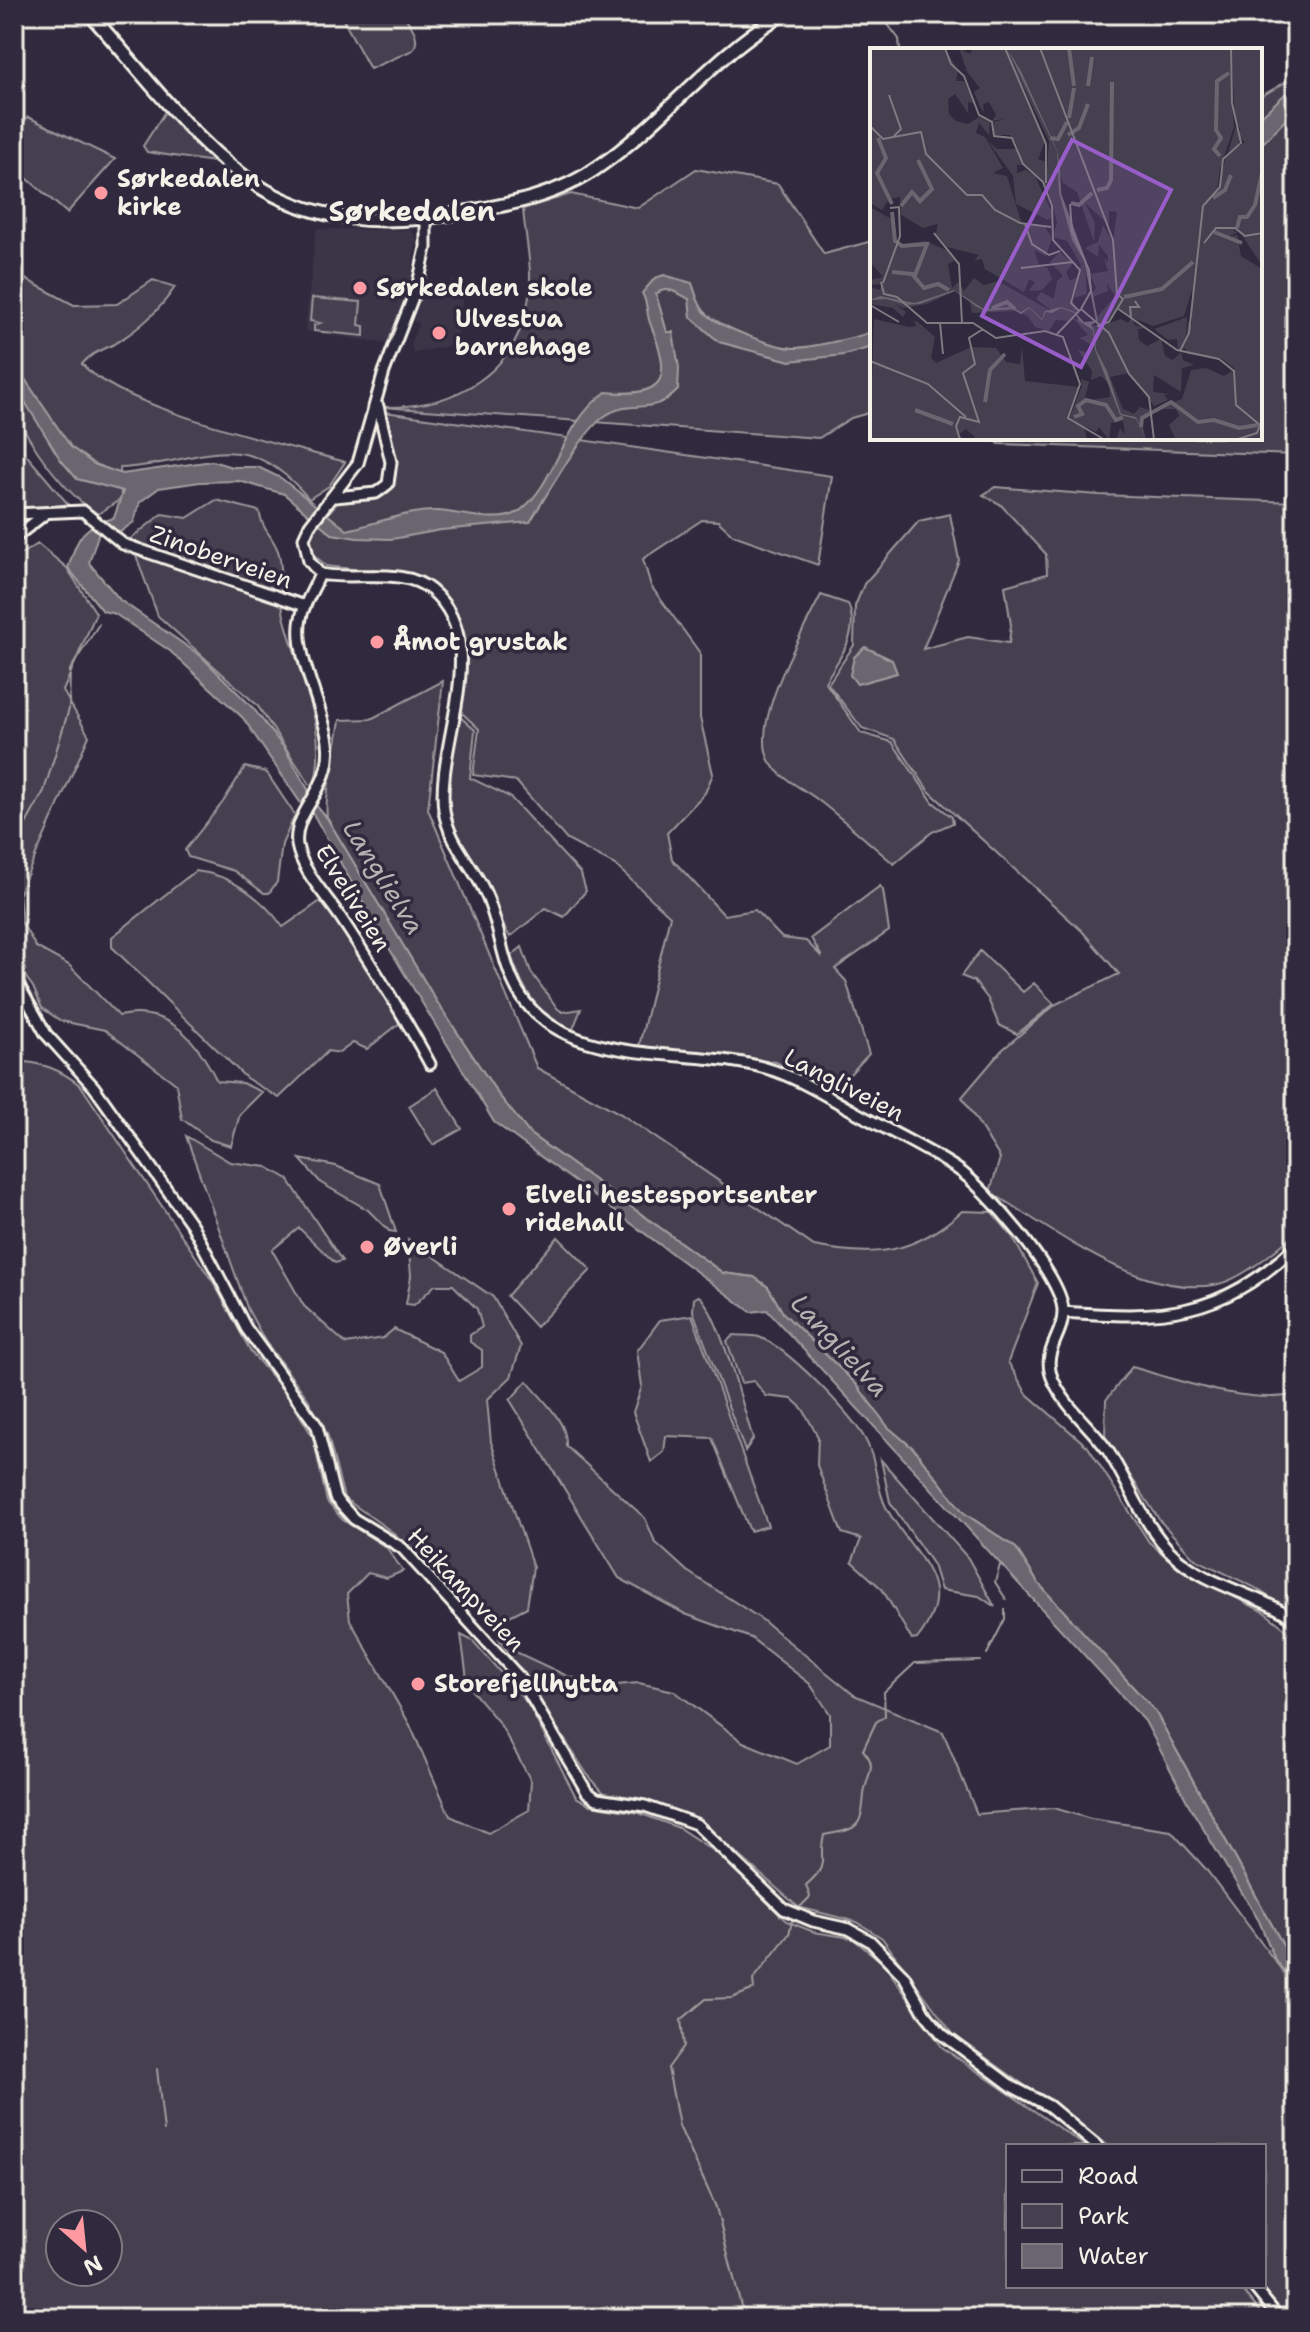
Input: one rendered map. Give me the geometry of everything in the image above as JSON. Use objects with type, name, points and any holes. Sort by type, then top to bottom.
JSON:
[{"type":"street","points":[[90,14],[212,149],[262,191],[296,207],[332,216],[426,219],[535,197],[587,175],[623,147],[724,54],[783,14]]},
{"type":"street","name":"Zinoberveien","points":[[14,514],[76,510],[131,548],[305,606],[320,574],[309,561],[304,546],[310,525],[356,468],[384,372],[418,284],[426,248],[426,219]]},
{"type":"street","name":"Zinoberveien","points":[[331,499],[376,493],[388,484],[391,462],[377,403]]},
{"type":"street","points":[[14,538],[45,514]]},
{"type":"street","name":"Langliveien","points":[[320,574],[407,577],[431,590],[449,615],[459,648],[460,684],[443,779],[444,814],[451,836],[488,898],[508,968],[518,990],[538,1015],[563,1033],[596,1044],[751,1064],[781,1072],[939,1157],[976,1182],[995,1201],[1039,1263],[1063,1312]]},
{"type":"street","name":"Elveliveien","points":[[305,606],[299,626],[300,643],[319,703],[329,754],[325,778],[307,809],[297,838],[306,867],[340,915],[430,1064]]},
{"type":"street","name":"Heikampveien","points":[[14,977],[46,1034],[94,1087],[192,1225],[246,1328],[292,1387],[317,1426],[335,1498],[354,1519],[402,1548],[520,1678],[587,1792],[597,1799],[645,1806],[696,1824],[784,1909],[813,1921],[849,1929],[870,1941],[904,1976],[924,2012],[942,2034],[1013,2087],[1049,2106],[1095,2144]]},
{"type":"street","points":[[1296,1246],[1251,1283],[1185,1311],[1136,1317],[1063,1312],[1048,1352],[1050,1373],[1066,1401],[1107,1451],[1159,1538],[1192,1569],[1260,1599],[1296,1620]]},
{"type":"street","points":[[1255,2288],[1279,2318]]},
{"type":"shaded area","name":"Sørkedalen skole","points":[[316,229],[411,230],[416,238],[410,292],[388,344],[305,331]]},
{"type":"shaded area","points":[[452,280],[460,285],[463,296],[457,344],[413,353],[411,341],[419,323],[413,321],[426,285],[444,292]]},
{"type":"green space","points":[[340,14],[403,14],[414,31],[416,40],[413,50],[370,69]]},
{"type":"green space","points":[[1296,76],[1296,455],[999,444],[995,440],[1262,440],[1262,96]]},
{"type":"green space","points":[[166,110],[214,159],[213,162],[147,152],[143,146]]},
{"type":"green space","points":[[28,117],[115,159],[67,213],[14,167],[14,135]]},
{"type":"green space","points":[[696,169],[778,184],[824,254],[870,242],[870,413],[851,418],[819,438],[383,407],[410,406],[458,393],[479,381],[512,346],[523,323],[530,286],[523,209],[571,194],[638,208]]},
{"type":"green space","points":[[14,273],[74,305],[117,304],[153,280],[175,287],[163,304],[140,326],[82,364],[102,380],[131,396],[166,410],[345,462],[329,486],[309,499],[285,475],[263,460],[242,453],[220,452],[120,468],[121,499],[98,514],[73,494],[49,468],[15,409],[12,365]]},
{"type":"green space","points":[[312,298],[361,302],[359,325],[364,326],[364,336],[314,331],[314,325],[320,323],[310,321]]},
{"type":"green space","points":[[385,412],[832,476],[818,565],[733,535],[718,521],[702,520],[643,559],[651,586],[700,653],[700,718],[713,774],[705,793],[667,833],[672,859],[724,915],[755,910],[782,938],[806,941],[822,957],[811,938],[880,886],[883,890],[889,931],[835,969],[846,981],[869,1054],[832,1093],[776,1062],[639,1046],[670,916],[615,865],[567,840],[516,781],[473,775],[479,729],[461,712],[466,670],[456,615],[423,577],[326,566],[312,553],[310,534],[337,503],[374,500],[386,495],[393,486],[395,462]]},
{"type":"green space","points":[[14,425],[18,445],[68,504],[34,510],[14,524]]},
{"type":"green space","points":[[995,487],[1099,495],[1296,502],[1296,1232],[1258,1264],[1235,1278],[1214,1285],[1185,1286],[1155,1281],[1126,1271],[1068,1241],[990,1192],[1000,1158],[962,1097],[1002,1050],[1056,1004],[1119,974],[1082,931],[928,790],[894,739],[862,728],[828,684],[854,645],[855,606],[864,584],[919,521],[950,514],[959,560],[923,649],[968,637],[1009,643],[1011,625],[1005,586],[1047,574],[1046,554],[1000,504],[983,495]]},
{"type":"green space","points":[[216,500],[259,511],[279,554],[284,616],[315,724],[318,745],[313,789],[257,705],[158,616],[130,539],[162,514],[187,518]]},
{"type":"green space","points":[[38,544],[67,568],[96,613],[63,691],[89,736],[19,893],[22,923],[36,947],[69,965],[119,1016],[137,1014],[167,1021],[200,1052],[217,1081],[242,1083],[262,1092],[240,1114],[231,1146],[211,1140],[182,1119],[176,1084],[105,1030],[61,1021],[42,1008],[33,987],[14,961],[14,558]]},
{"type":"green space","points":[[821,595],[848,604],[852,625],[847,645],[825,682],[861,733],[892,742],[933,802],[952,817],[953,823],[932,832],[894,864],[828,808],[780,773],[770,762],[765,746],[766,725],[780,678]]},
{"type":"green space","points":[[443,681],[428,809],[537,1068],[621,1114],[814,1246],[856,1252],[893,1249],[927,1236],[962,1211],[992,1212],[1012,1236],[1038,1283],[1008,1362],[1027,1394],[1088,1447],[1149,1542],[1181,1570],[1264,1612],[1296,1637],[1296,1969],[1155,1711],[1038,1583],[1016,1548],[964,1513],[914,1449],[888,1428],[856,1384],[783,1313],[768,1287],[754,1277],[723,1273],[530,1134],[498,1094],[437,1002],[327,818],[327,808],[340,720],[371,719]]},
{"type":"green space","points":[[459,716],[475,730],[470,778],[510,797],[581,874],[586,891],[564,917],[546,908],[510,937],[483,879],[455,835],[448,814],[448,772]]},
{"type":"green space","points":[[245,767],[266,772],[295,815],[282,844],[277,882],[269,893],[264,893],[234,871],[188,857],[185,850],[223,802]]},
{"type":"green space","points":[[195,871],[221,877],[245,890],[266,907],[283,927],[322,900],[329,906],[400,1023],[367,1049],[353,1043],[339,1053],[328,1051],[279,1098],[246,1078],[112,947],[112,937]]},
{"type":"green space","points":[[522,947],[531,972],[558,1009],[563,1012],[581,1009],[573,1029],[569,1031],[548,1017],[532,1000],[511,956]]},
{"type":"green space","points":[[980,951],[1023,992],[1034,983],[1054,1004],[1017,1034],[999,1025],[988,999],[974,981],[961,976]]},
{"type":"green space","points":[[14,1061],[50,1068],[81,1086],[215,1285],[251,1352],[288,1396],[313,1437],[327,1502],[343,1520],[387,1548],[403,1571],[387,1578],[368,1573],[347,1594],[350,1620],[410,1725],[450,1816],[488,1833],[529,1810],[531,1781],[500,1724],[468,1686],[461,1635],[473,1641],[528,1704],[576,1797],[591,1805],[639,1813],[679,1828],[720,1855],[786,1921],[814,1932],[852,1938],[884,1964],[942,2047],[1082,2144],[1006,2144],[1006,2288],[1241,2288],[1265,2318],[14,2318]]},
{"type":"green space","points":[[437,1088],[462,1129],[433,1145],[409,1106]]},
{"type":"green space","points":[[186,1136],[230,1162],[267,1167],[288,1179],[342,1261],[335,1263],[299,1228],[272,1250],[304,1306],[346,1344],[383,1338],[394,1329],[441,1352],[459,1381],[482,1367],[482,1350],[470,1342],[470,1335],[482,1327],[477,1309],[453,1285],[435,1285],[414,1305],[406,1304],[411,1276],[408,1239],[493,1297],[521,1346],[511,1377],[487,1400],[491,1442],[533,1567],[527,1607],[508,1617],[471,1599],[432,1574],[395,1534],[344,1498],[328,1436],[308,1399],[265,1341],[248,1310]]},
{"type":"green space","points":[[300,1159],[336,1166],[380,1184],[396,1232],[389,1231],[368,1210],[321,1183]]},
{"type":"green space","points":[[558,1237],[591,1270],[536,1327],[507,1296]]},
{"type":"green space","points":[[699,1296],[715,1321],[737,1385],[753,1439],[745,1451],[693,1311],[694,1298]]},
{"type":"green space","points":[[692,1315],[768,1526],[750,1531],[712,1438],[666,1436],[664,1452],[651,1462],[633,1412],[642,1386],[637,1351],[660,1320]]},
{"type":"green space","points":[[734,1335],[759,1337],[785,1353],[831,1396],[864,1437],[886,1507],[919,1555],[934,1585],[935,1601],[930,1619],[917,1639],[912,1640],[882,1589],[852,1562],[861,1539],[842,1533],[817,1465],[818,1437],[803,1409],[792,1399],[766,1396],[754,1381],[741,1383],[727,1341]]},
{"type":"green space","points":[[1132,1367],[1236,1394],[1278,1397],[1296,1394],[1296,1615],[1254,1587],[1195,1559],[1160,1521],[1105,1437],[1106,1400]]},
{"type":"green space","points":[[527,1381],[558,1419],[566,1437],[566,1446],[645,1518],[655,1542],[687,1571],[761,1619],[854,1695],[943,1732],[977,1814],[1054,1808],[1091,1819],[1171,1831],[1205,1868],[1296,1989],[1296,2318],[1283,2318],[1260,2288],[1266,2288],[1266,2144],[1106,2144],[953,2034],[882,1938],[857,1922],[798,1907],[698,1819],[639,1798],[604,1793],[587,1774],[498,1637],[518,1653],[567,1676],[605,1686],[639,1683],[674,1691],[743,1742],[797,1764],[830,1745],[830,1714],[810,1684],[751,1638],[685,1614],[619,1578],[510,1400]]},
{"type":"green space","points":[[881,1460],[968,1558],[995,1607],[979,1596],[941,1590],[933,1565],[890,1502]]},
{"type":"water","points":[[1296,84],[1296,109],[1262,144],[1262,115]]},
{"type":"water","points":[[664,275],[692,283],[700,305],[711,317],[760,340],[801,348],[870,332],[870,348],[844,355],[790,361],[719,342],[691,317],[689,299],[672,291],[660,291],[656,294],[667,332],[673,332],[679,368],[678,390],[660,403],[624,408],[605,416],[596,424],[565,465],[530,522],[441,530],[392,539],[357,538],[332,534],[284,494],[239,481],[200,482],[159,488],[140,502],[134,522],[120,532],[110,527],[99,532],[89,563],[120,600],[201,656],[253,708],[285,749],[310,793],[309,797],[327,818],[437,1002],[498,1094],[530,1134],[723,1273],[754,1277],[768,1287],[783,1313],[856,1384],[888,1427],[914,1449],[964,1513],[1016,1548],[1038,1583],[1155,1711],[1296,1969],[1296,1984],[1276,1962],[1259,1921],[1189,1805],[1145,1721],[767,1310],[751,1312],[494,1122],[380,933],[312,812],[306,804],[302,805],[243,718],[170,651],[115,614],[103,611],[68,568],[74,549],[87,530],[114,518],[123,491],[77,479],[60,459],[14,384],[14,363],[71,447],[94,464],[122,474],[212,461],[232,467],[258,467],[281,478],[347,530],[426,511],[503,517],[521,510],[533,498],[569,435],[591,405],[606,392],[643,391],[654,387],[660,379],[661,357],[642,293],[655,278]]},
{"type":"water","points":[[865,647],[892,660],[897,673],[857,684],[850,675],[854,657]]},
{"type":"waterway","points":[[880,14],[899,39],[900,48]]},
{"type":"waterway","points":[[14,846],[44,791],[69,709],[70,670],[99,624]]},
{"type":"waterway","points":[[1000,1565],[995,1582],[1006,1599]]},
{"type":"waterway","points":[[987,1654],[1005,1619],[1005,1609]]},
{"type":"waterway","points":[[795,1912],[810,1897],[806,1885],[819,1872],[824,1835],[852,1828],[861,1816],[871,1767],[870,1759],[863,1750],[876,1722],[885,1716],[884,1692],[915,1663],[980,1661]]},
{"type":"waterway","points":[[753,2318],[741,2306],[716,2207],[679,2126],[668,2068],[684,2046],[681,2020],[706,1999],[732,1998],[754,1989],[753,1980],[789,1934],[793,1917]]},
{"type":"waterway","points":[[157,2069],[164,2131]]},
{"type":"place","name":"Sørkedalen kirke","points":[[101,193]]},
{"type":"place","name":"Sørkedalen skole","points":[[360,288]]},
{"type":"place","name":"Ulvestua barnehage","points":[[439,333]]},
{"type":"place","name":"Åmot grustak","points":[[377,642]]},
{"type":"place","name":"Elveli hestesportsenter ridehall","points":[[509,1209]]},
{"type":"place","name":"Øverli","points":[[367,1247]]},
{"type":"place","name":"Storefjellhytta","points":[[418,1684]]},
{"type":"district","name":"Sørkedalen","points":[[412,211]]},
{"type":"water label","name":"Langlielva","points":[[384,877]]},
{"type":"water label","name":"Langlielva","points":[[840,1345]]}]
